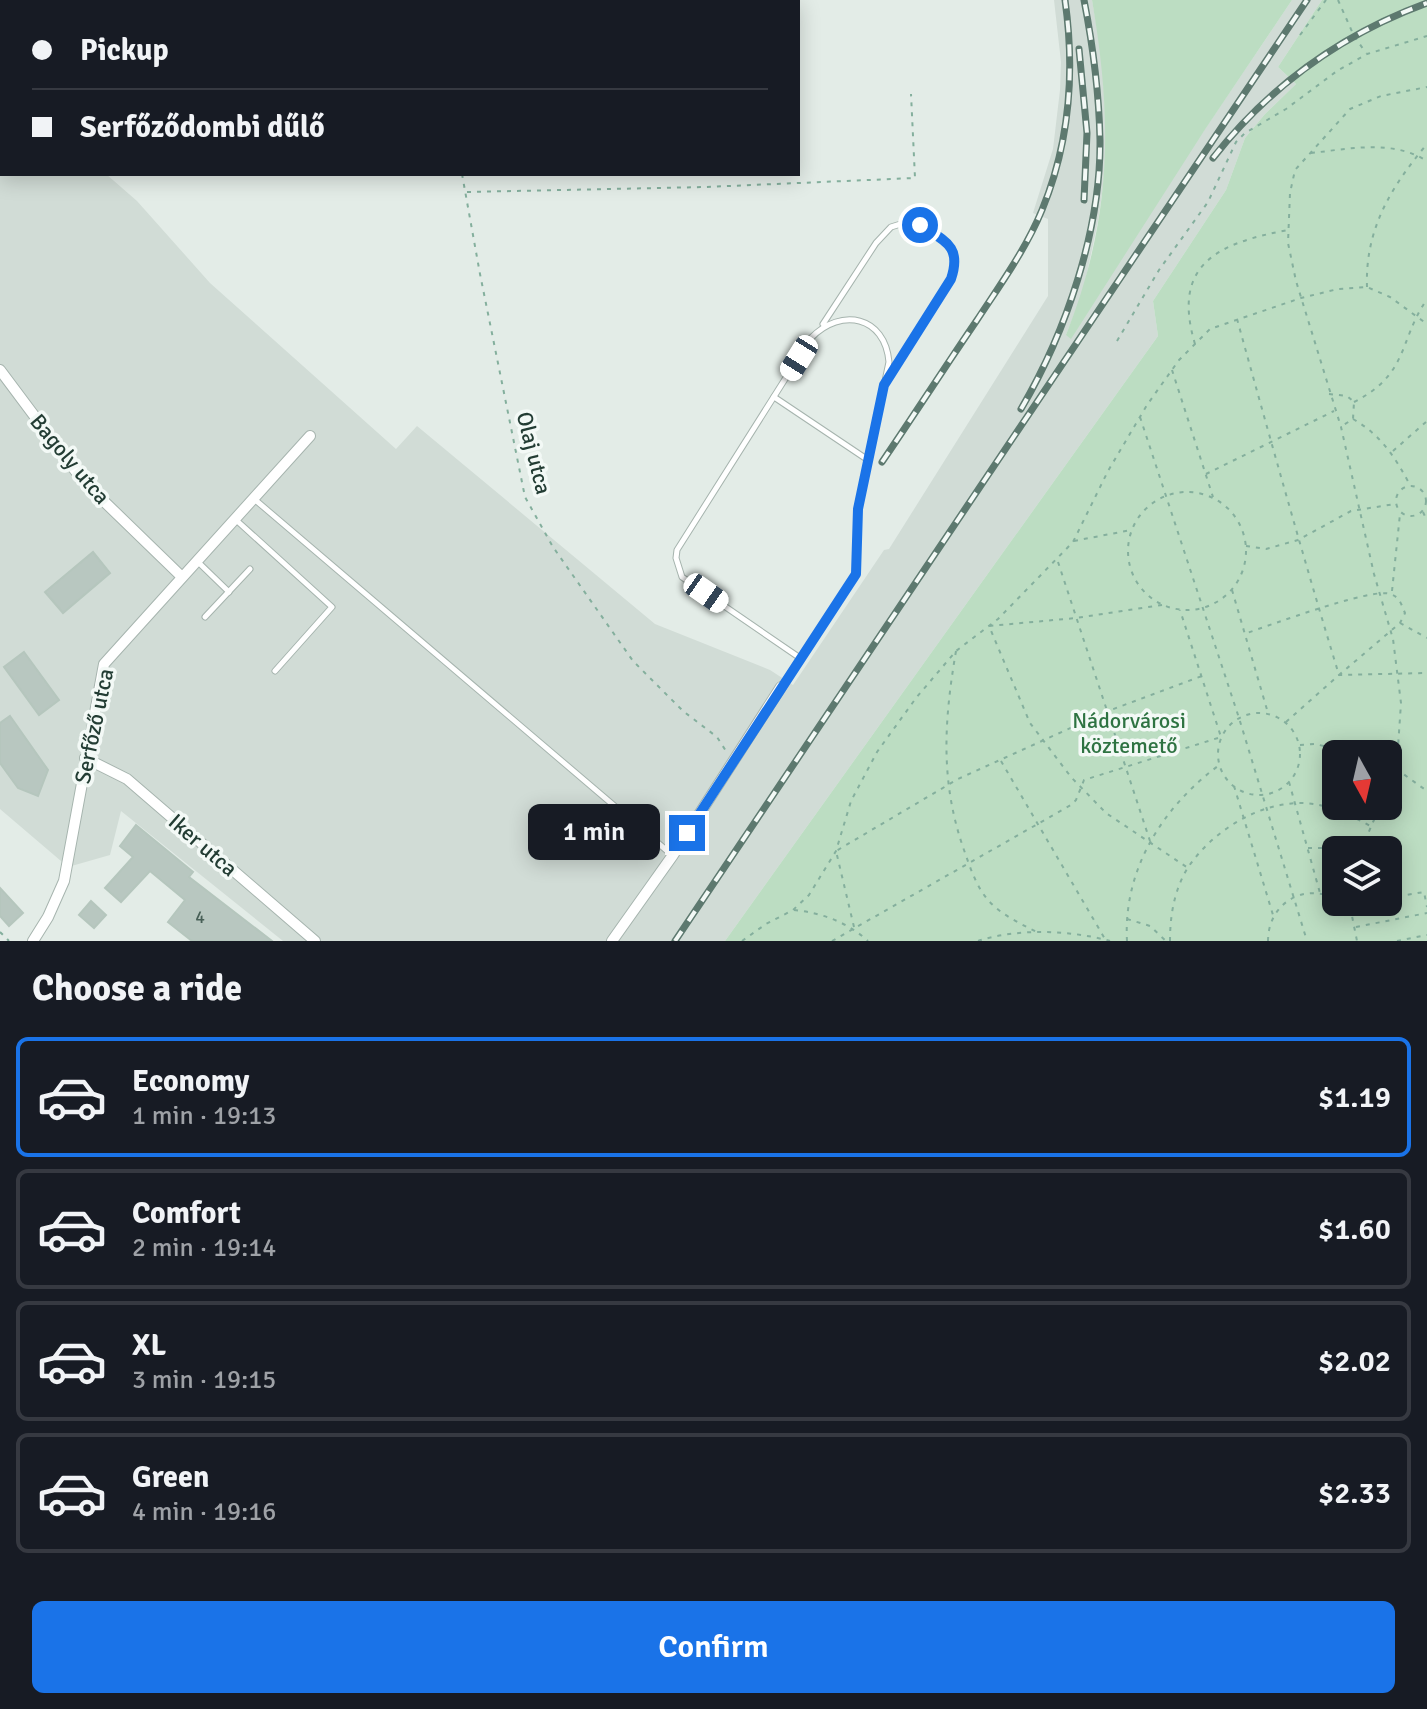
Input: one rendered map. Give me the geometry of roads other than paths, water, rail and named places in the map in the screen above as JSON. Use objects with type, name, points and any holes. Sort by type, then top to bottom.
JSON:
[{"type":"street","name":"Bagoly utca","points":[[0,370],[83,481],[181,576]]},
{"type":"street","name":"Serfőző utca","points":[[33,941],[64,881],[104,664],[310,436]]},
{"type":"street","points":[[612,941],[673,855],[781,687]]},
{"type":"street","name":"Iker utca","points":[[85,758],[127,779],[315,941]]},
{"type":"lane","points":[[800,658],[682,577],[676,558],[677,550],[811,338],[821,328],[876,243],[891,227],[914,223],[948,243],[955,258],[951,279],[884,385]]},
{"type":"lane","points":[[781,687],[856,574],[858,509],[889,362],[888,351],[870,324],[850,319],[838,320],[821,328]]},
{"type":"lane","points":[[774,397],[868,460]]},
{"type":"lane","points":[[253,498],[673,855]]},
{"type":"lane","points":[[234,518],[332,607],[275,671]]},
{"type":"lane","points":[[196,560],[229,592]]},
{"type":"lane","points":[[205,617],[250,569]]},
{"type":"railway","points":[[882,462],[1012,266],[1042,210],[1059,158],[1068,106],[1070,53],[1065,0]]},
{"type":"railway","points":[[1021,409],[1066,314],[1078,279],[1094,209],[1100,140],[1095,70],[1084,0]]},
{"type":"railway","points":[[675,941],[1307,0]]},
{"type":"railway","points":[[1213,158],[1258,108],[1309,66],[1366,30],[1427,3]]},
{"type":"railway","points":[[1079,49],[1087,133],[1084,200]]},
{"type":"park label","name":"Nádorvárosi köztemető","points":[[1129,732]]}]
